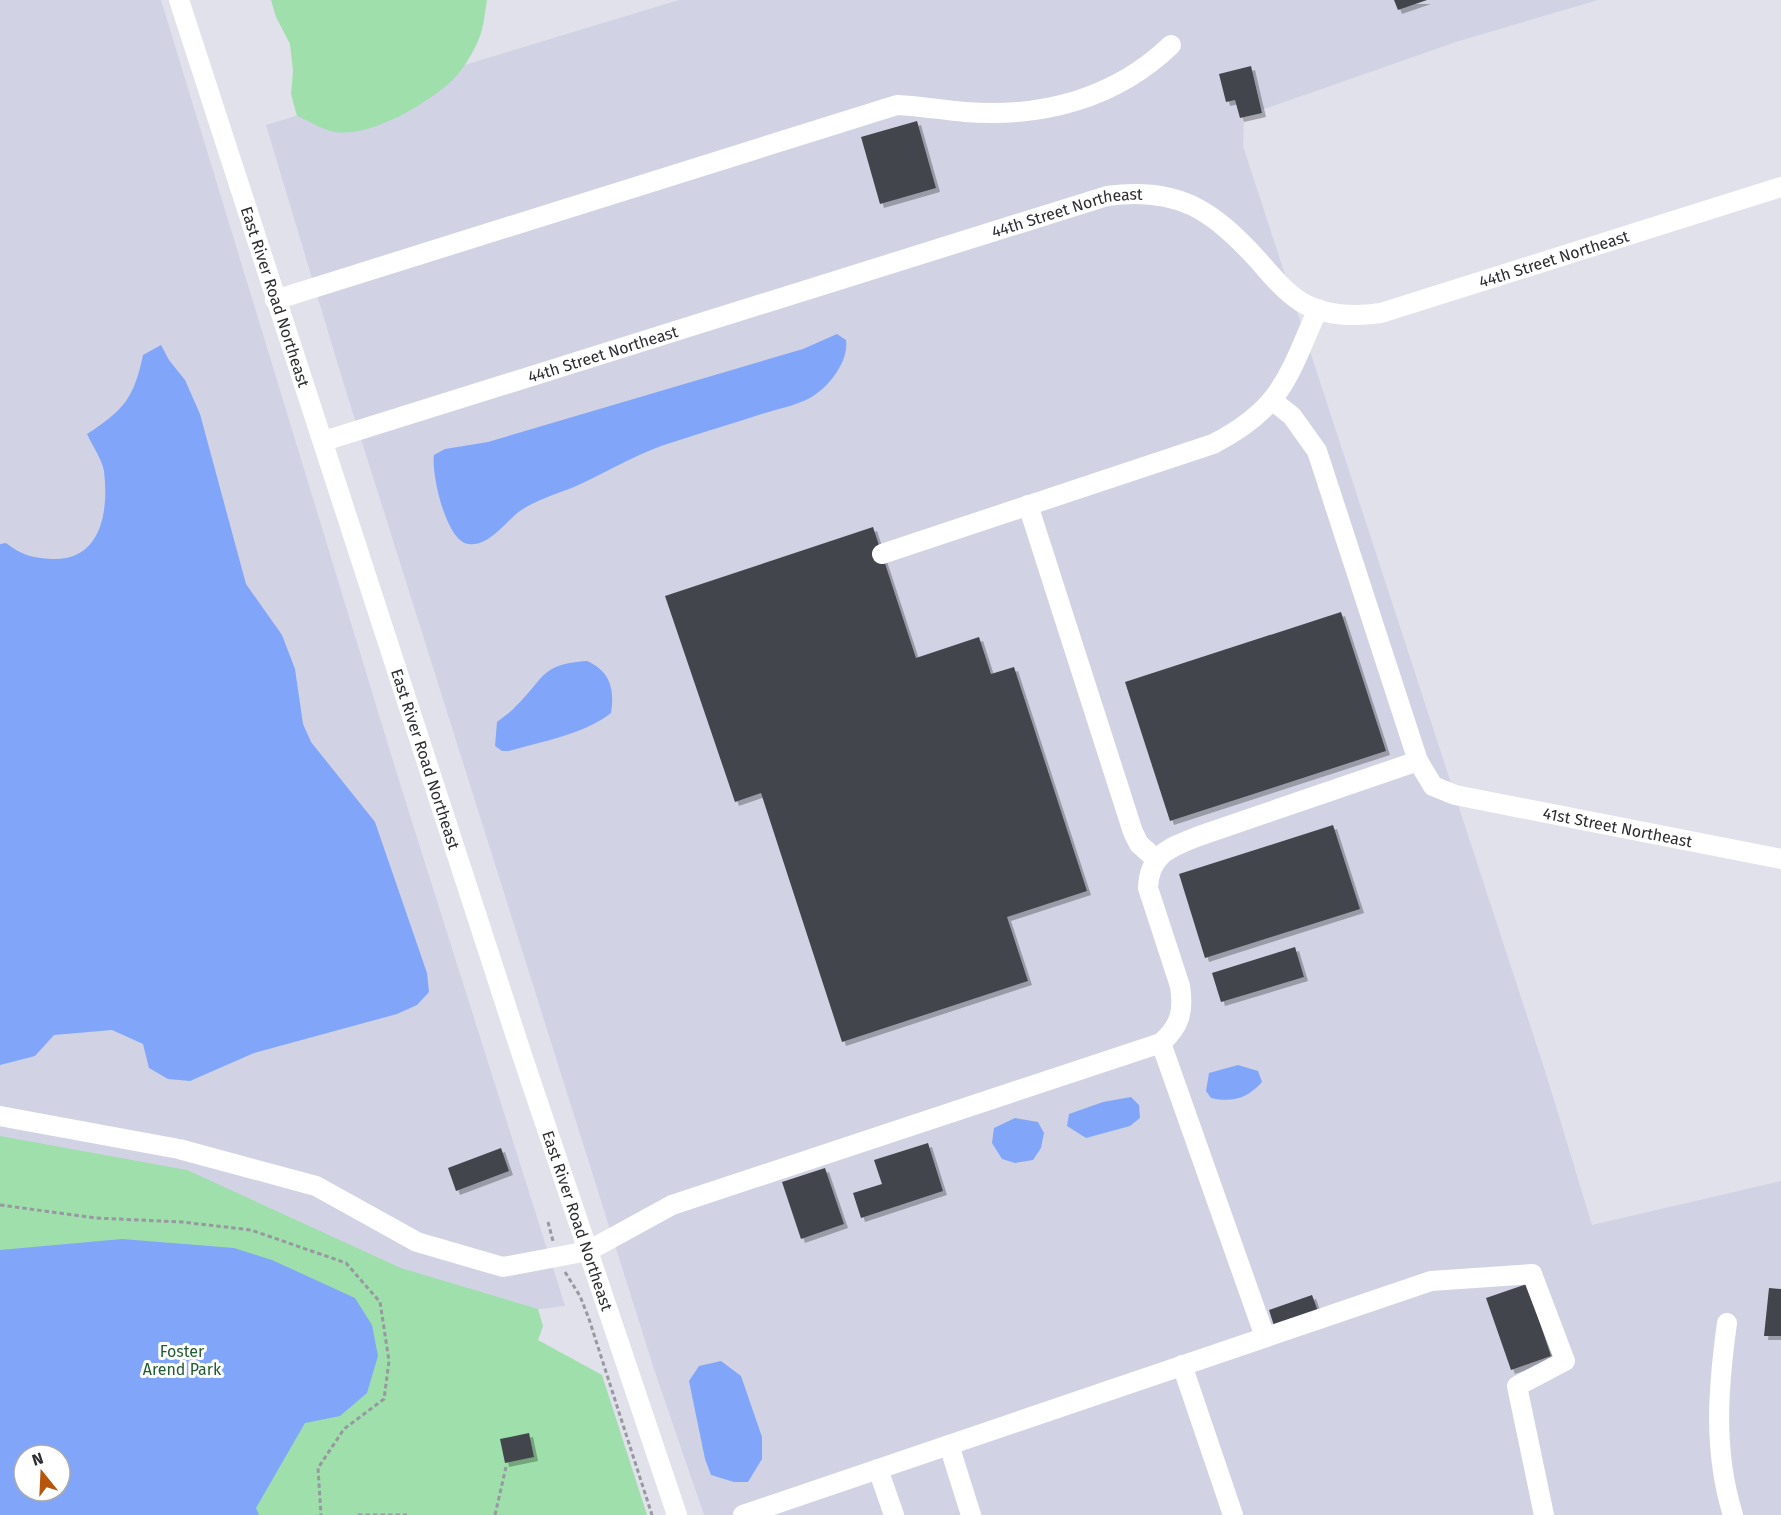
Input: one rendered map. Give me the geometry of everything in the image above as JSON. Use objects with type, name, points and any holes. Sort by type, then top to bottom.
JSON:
[{"type":"street","name":"East River Road Northeast","points":[[179,0],[521,1052],[677,1515]]},
{"type":"street","points":[[276,300],[897,105],[994,112],[1030,111],[1073,104],[1149,66],[1171,45]]},
{"type":"street","name":"44th Street Northeast","points":[[324,441],[1081,202],[1131,192],[1174,197],[1200,208],[1233,234],[1286,291],[1318,309],[1339,315],[1381,314],[1781,187]]},
{"type":"street","points":[[882,554],[1213,444],[1250,423],[1273,401],[1287,379],[1318,309]]},
{"type":"street","name":"41st Street Northeast","points":[[1273,401],[1298,424],[1317,451],[1418,761],[1433,786],[1455,795],[1781,859]]},
{"type":"street","points":[[1028,505],[1133,832],[1139,843],[1157,860]]},
{"type":"street","points":[[0,1116],[179,1149],[316,1186],[417,1242],[502,1267],[588,1251],[672,1205],[903,1126],[1161,1043],[1173,1032],[1181,1019],[1182,1002],[1180,986],[1148,888],[1149,872],[1157,860],[1170,848],[1199,836],[1418,761]]},
{"type":"street","points":[[1161,1043],[1265,1337]]},
{"type":"street","points":[[742,1515],[1431,1281],[1532,1274],[1565,1361],[1517,1386],[1544,1515]]},
{"type":"street","points":[[1727,1323],[1720,1370],[1718,1422],[1723,1476],[1733,1515]]},
{"type":"street","points":[[1182,1365],[1233,1515]]},
{"type":"street","points":[[949,1445],[971,1515]]},
{"type":"street","points":[[878,1469],[894,1515]]},
{"type":"path","points":[[0,1205],[96,1218],[182,1222],[251,1230],[346,1263],[380,1302],[388,1361],[384,1399],[344,1429],[318,1468],[321,1515]]},
{"type":"path","points":[[548,1222],[558,1257],[586,1311],[652,1515]]},
{"type":"path","points":[[495,1515],[506,1467]]},
{"type":"path","points":[[358,1515],[407,1515]]},
{"type":"shaded area","points":[[0,0],[161,0],[401,787],[565,1306],[492,1315],[0,1165]]},
{"type":"shaded area","points":[[679,0],[1598,0],[1459,41],[1244,116],[1243,146],[1547,1077],[1592,1225],[1781,1181],[1781,1515],[704,1515],[654,1369],[345,388],[266,125]]},
{"type":"green space","points":[[271,0],[487,0],[477,42],[457,75],[436,94],[409,111],[379,125],[364,130],[335,132],[297,116],[291,94],[293,71],[290,44],[276,17]]},
{"type":"green space","name":"Foster Arend Park","points":[[0,1136],[187,1170],[401,1268],[538,1309],[543,1326],[538,1340],[602,1375],[647,1515],[0,1515]]},
{"type":"water","points":[[837,334],[846,340],[842,363],[828,384],[805,400],[650,450],[574,487],[526,507],[483,542],[468,544],[460,540],[447,519],[438,490],[434,464],[434,455],[445,449],[488,442],[803,349]]},
{"type":"water","points":[[161,345],[169,360],[185,380],[200,414],[246,584],[282,635],[295,669],[303,724],[311,742],[375,822],[427,973],[429,992],[417,1005],[397,1014],[254,1053],[190,1081],[168,1079],[149,1068],[143,1044],[112,1030],[54,1035],[35,1056],[0,1065],[0,544],[6,543],[28,555],[52,559],[69,557],[82,552],[91,543],[103,517],[105,487],[103,466],[87,434],[110,418],[126,402],[136,382],[143,355]]},
{"type":"water","points":[[587,661],[601,670],[609,682],[612,696],[611,713],[588,727],[548,740],[509,751],[502,751],[495,746],[497,722],[525,697],[544,675],[560,666]]},
{"type":"water","points":[[1238,1065],[1258,1071],[1262,1082],[1251,1092],[1239,1098],[1226,1100],[1211,1098],[1206,1091],[1209,1073]]},
{"type":"water","points":[[1131,1097],[1139,1105],[1140,1118],[1130,1126],[1086,1138],[1067,1126],[1069,1114],[1103,1102]]},
{"type":"water","points":[[1015,1118],[1038,1122],[1044,1133],[1041,1148],[1033,1160],[1015,1163],[1002,1159],[992,1143],[994,1128]]},
{"type":"water","points":[[122,1239],[234,1248],[272,1260],[355,1298],[372,1325],[378,1356],[367,1393],[340,1416],[305,1423],[256,1508],[259,1515],[0,1515],[0,1250]]},
{"type":"water","points":[[721,1361],[741,1376],[762,1437],[762,1459],[748,1482],[734,1482],[711,1475],[705,1459],[689,1381],[699,1366]]},
{"type":"building","points":[[1394,0],[1427,0],[1398,10]]},
{"type":"building","points":[[1251,66],[1262,113],[1240,118],[1235,100],[1226,102],[1219,74]]},
{"type":"building","points":[[917,121],[936,188],[880,204],[861,137]]},
{"type":"building","points":[[873,527],[916,658],[979,637],[991,674],[1014,667],[1087,891],[1007,917],[1028,981],[842,1042],[761,793],[735,802],[665,596]]},
{"type":"building","points":[[1341,612],[1386,751],[1170,821],[1125,682]]},
{"type":"building","points":[[1333,825],[1360,909],[1205,958],[1179,874]]},
{"type":"building","points":[[1295,947],[1304,977],[1221,1002],[1212,973]]},
{"type":"building","points":[[928,1143],[943,1191],[861,1218],[853,1193],[882,1184],[874,1160]]},
{"type":"building","points":[[501,1148],[509,1171],[456,1191],[448,1168]]},
{"type":"building","points":[[825,1168],[844,1224],[801,1239],[782,1182]]},
{"type":"building","points":[[1527,1284],[1551,1356],[1511,1370],[1486,1298]]},
{"type":"building","points":[[1769,1288],[1781,1289],[1781,1336],[1764,1336]]},
{"type":"building","points":[[1312,1295],[1319,1314],[1275,1329],[1269,1310]]},
{"type":"building","points":[[529,1433],[534,1457],[505,1463],[500,1439]]}]
